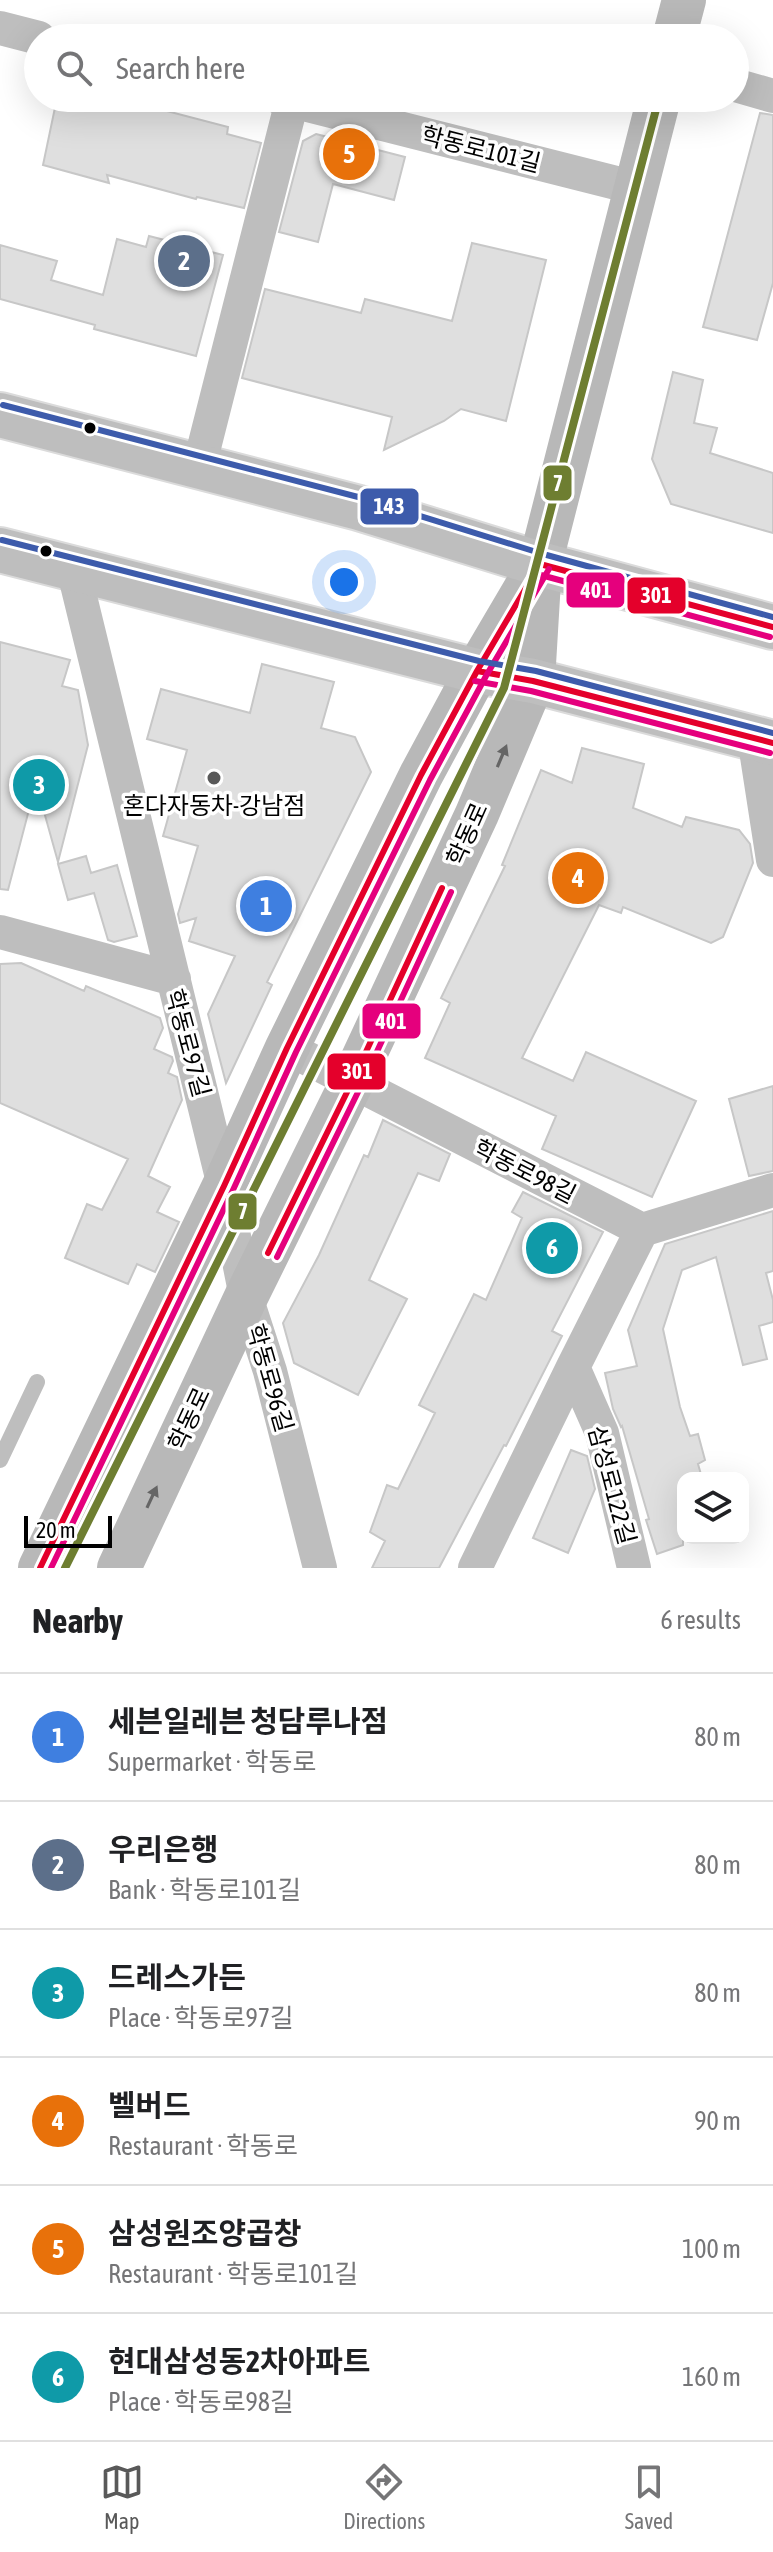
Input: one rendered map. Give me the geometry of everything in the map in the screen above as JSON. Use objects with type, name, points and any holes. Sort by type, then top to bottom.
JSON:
[{"type":"main road","points":[[678,24],[684,0]]},
{"type":"main road","name":"학동로","points":[[119,1568],[246,1297],[352,1082],[477,814],[533,681],[540,564],[655,112]]},
{"type":"main road","points":[[0,415],[359,508],[540,564],[773,627]]},
{"type":"main road","points":[[0,550],[477,671],[533,681],[767,747]]},
{"type":"main road","name":"학동로","points":[[40,1568],[287,1048],[421,775],[540,564]]},
{"type":"street","points":[[0,28],[24,34]]},
{"type":"street","points":[[749,89],[773,96]]},
{"type":"street","points":[[199,467],[283,112]]},
{"type":"street","name":"학동로101길","points":[[337,112],[636,188]]},
{"type":"street","points":[[73,568],[174,979]]},
{"type":"street","points":[[767,747],[773,860]]},
{"type":"street","name":"학동로97길","points":[[0,932],[174,979],[224,1186]]},
{"type":"street","name":"학동로98길","points":[[287,1048],[642,1230]]},
{"type":"street","name":"학동로96길","points":[[224,1186],[246,1297],[270,1371],[320,1568]]},
{"type":"street","points":[[475,1568],[642,1230],[773,1190]]},
{"type":"street","name":"삼성로122길","points":[[573,1367],[602,1433],[634,1568]]},
{"type":"lane","points":[[0,1460],[37,1382]]},
{"type":"building","points":[[54,112],[171,112],[228,127],[227,134],[261,143],[244,208],[196,199],[107,175],[109,183],[43,165]]},
{"type":"building","points":[[760,113],[773,115],[773,283],[757,340],[703,327]]},
{"type":"building","points":[[316,134],[405,157],[394,200],[333,184],[318,242],[279,232],[303,141]]},
{"type":"building","points":[[149,236],[223,255],[196,356],[94,329],[95,325],[0,299],[0,245],[57,261],[51,280],[103,295],[117,239],[146,247]]},
{"type":"building","points":[[472,243],[546,260],[506,421],[461,409],[444,421],[384,450],[392,417],[242,378],[265,289],[361,313],[365,299],[452,321]]},
{"type":"building","points":[[673,372],[703,380],[694,423],[717,428],[710,453],[773,473],[773,533],[671,504],[652,459]]},
{"type":"building","points":[[0,642],[70,660],[62,686],[78,690],[88,745],[58,862],[36,783],[8,890],[0,889]]},
{"type":"building","points":[[262,664],[334,682],[321,728],[355,737],[371,772],[267,982],[272,985],[226,1083],[208,1014],[235,956],[189,941],[196,918],[180,923],[178,914],[198,846],[163,836],[187,750],[147,739],[161,689],[250,713]]},
{"type":"building","points":[[582,748],[644,764],[633,808],[682,827],[686,817],[739,830],[750,844],[753,863],[723,937],[711,943],[623,907],[621,913],[599,905],[522,1058],[573,1081],[586,1052],[696,1101],[652,1197],[542,1149],[556,1116],[425,1058],[450,1003],[441,998],[505,866],[502,865],[541,770],[572,783]]},
{"type":"building","points":[[86,856],[91,873],[117,865],[137,936],[114,942],[108,940],[94,893],[68,900],[58,864]]},
{"type":"building","points":[[21,963],[84,991],[86,986],[160,1018],[163,1028],[154,1049],[172,1057],[168,1073],[177,1077],[182,1100],[148,1176],[170,1187],[157,1212],[179,1222],[155,1272],[137,1264],[128,1284],[65,1258],[87,1204],[102,1210],[128,1159],[0,1103],[0,964]]},
{"type":"building","points":[[773,1086],[773,1171],[749,1176],[729,1099]]},
{"type":"building","points":[[383,1120],[450,1154],[439,1181],[418,1173],[369,1280],[407,1299],[358,1395],[294,1363],[283,1323],[319,1255],[364,1155],[368,1157]]},
{"type":"building","points":[[523,1192],[603,1232],[552,1331],[562,1336],[439,1568],[372,1568],[385,1541],[370,1532],[387,1485],[398,1489],[435,1413],[419,1405],[474,1294],[486,1300],[522,1218],[512,1212]]},
{"type":"building","points":[[773,1211],[773,1271],[766,1273],[773,1300],[773,1322],[759,1326],[767,1359],[743,1365],[716,1257],[682,1270],[663,1329],[680,1407],[690,1436],[698,1434],[705,1460],[698,1464],[700,1472],[677,1472],[677,1544],[683,1545],[657,1554],[605,1373],[637,1366],[628,1330],[665,1244]]},
{"type":"building","points":[[571,1450],[587,1456],[595,1489],[568,1553],[533,1538]]},
{"type":"transit line","name":"7","points":[[65,1568],[504,688],[655,112]]},
{"type":"transit line","name":"143","points":[[3,405],[362,498],[543,554],[773,617]]},
{"type":"transit line","name":"143","points":[[2,540],[479,661],[536,671],[773,733]]},
{"type":"transit line","name":"301","points":[[540,564],[773,627]]},
{"type":"transit line","name":"301","points":[[40,1568],[287,1048],[421,775],[540,564]]},
{"type":"transit line","name":"401","points":[[51,1568],[296,1052],[430,780],[549,569]]},
{"type":"transit line","name":"401","points":[[537,574],[770,637]]},
{"type":"transit line","name":"301","points":[[477,671],[533,681],[773,743]]},
{"type":"transit line","name":"401","points":[[475,681],[531,691],[770,753]]},
{"type":"transit line","name":"301","points":[[268,1253],[442,888]]},
{"type":"transit line","name":"401","points":[[277,1257],[451,892]]},
{"type":"place","name":"삼성원조양곱창","points":[[349,154]]},
{"type":"place","name":"우리은행","points":[[184,261]]},
{"type":"place","name":"혼다자동차-강남점","points":[[214,778]]},
{"type":"place","name":"드레스가든","points":[[39,785]]},
{"type":"place","name":"벨버드","points":[[578,878]]},
{"type":"place","name":"세븐일레븐 청담루나점","points":[[266,906]]},
{"type":"place","name":"현대삼성동2차아파트","points":[[552,1248]]}]
